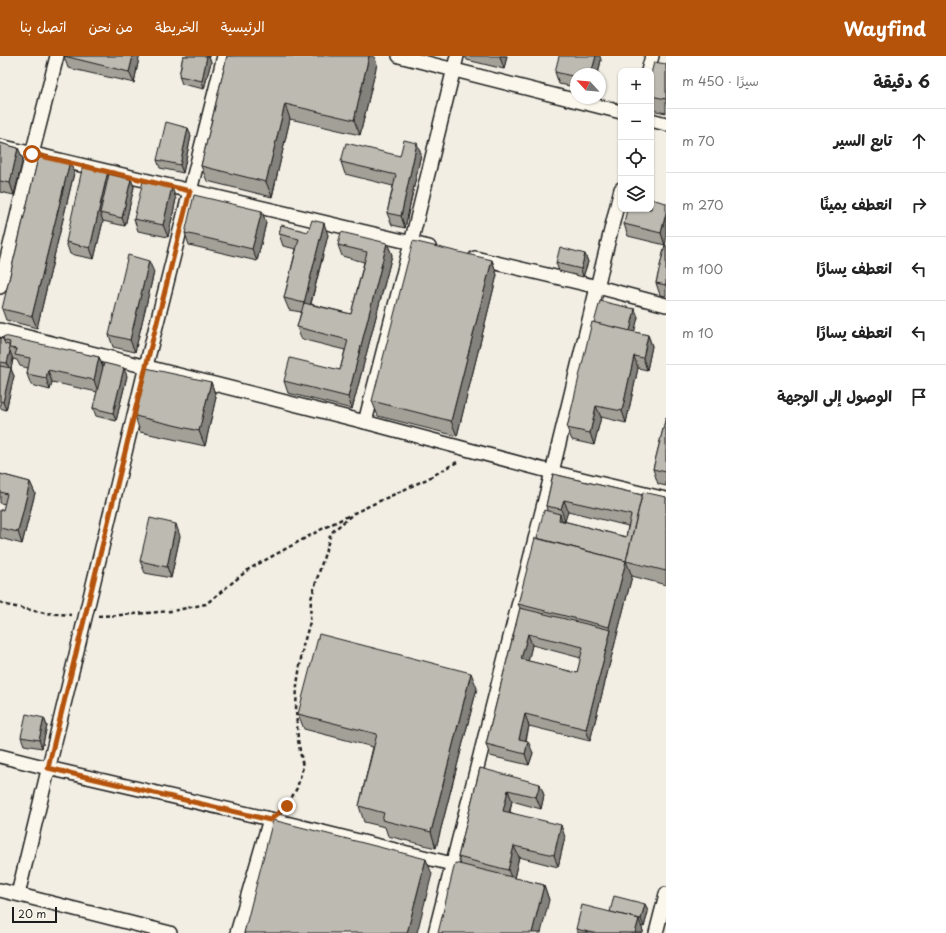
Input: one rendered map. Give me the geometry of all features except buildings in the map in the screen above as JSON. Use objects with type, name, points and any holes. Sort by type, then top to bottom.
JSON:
[{"type":"street","points":[[0,287],[57,56]]},
{"type":"street","points":[[18,894],[146,366],[224,56]]},
{"type":"street","points":[[399,56],[618,111]]},
{"type":"street","points":[[365,422],[457,56]]},
{"type":"street","points":[[649,68],[652,56]]},
{"type":"street","points":[[654,121],[666,124]]},
{"type":"street","points":[[0,146],[441,250]]},
{"type":"street","points":[[435,933],[552,472],[618,202]]},
{"type":"street","points":[[463,255],[598,287],[666,305]]},
{"type":"street","points":[[0,330],[365,422],[552,472],[666,499]]},
{"type":"street","points":[[0,756],[452,864]]},
{"type":"street","points":[[237,933],[270,820]]},
{"type":"street","points":[[0,890],[170,933]]},
{"type":"street","points":[[656,933],[666,894]]},
{"type":"path","points":[[0,602],[6,605],[45,613],[85,616],[172,611],[206,604],[249,569],[320,530],[427,479],[461,460]]},
{"type":"path","points":[[270,820],[287,806],[297,788],[303,767],[298,740],[296,710],[297,685],[303,646],[310,622],[311,599],[331,533],[354,513]]},
{"type":"route","points":[[32,154],[190,191],[48,768],[270,820],[287,806]]}]
